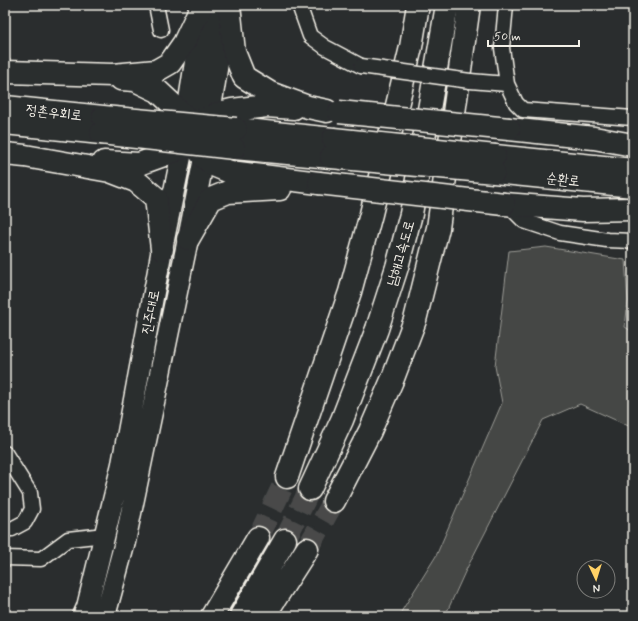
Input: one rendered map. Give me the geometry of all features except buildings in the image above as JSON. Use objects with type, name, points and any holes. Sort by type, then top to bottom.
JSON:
[{"type":"main road","points":[[5,72],[113,75],[156,71],[170,63],[184,43],[203,5]]},
{"type":"main road","name":"진주대로","points":[[195,134],[203,5]]},
{"type":"main road","name":"진주대로","points":[[195,134],[226,5]]},
{"type":"main road","points":[[229,5],[234,52],[244,77],[270,92],[308,106],[333,112]]},
{"type":"main road","points":[[287,477],[350,292],[371,214],[412,47],[418,5]]},
{"type":"main road","name":"남해고속도로","points":[[310,489],[342,420],[377,328],[397,266],[411,214],[447,5]]},
{"type":"main road","points":[[334,501],[370,431],[393,378],[415,320],[438,228],[469,5]]},
{"type":"main road","points":[[90,74],[135,80],[158,91],[195,134],[213,165],[230,172],[507,204],[583,210],[633,209]]},
{"type":"main road","points":[[15,155],[115,164],[139,164],[195,134],[232,110],[266,106],[594,138],[633,145]]},
{"type":"main road","name":"정촌우회로","points":[[5,107],[102,125]]},
{"type":"main road","name":"정촌우회로","points":[[5,123],[102,125]]},
{"type":"main road","points":[[102,125],[494,164]]},
{"type":"main road","points":[[15,155],[110,171],[136,181],[156,198],[162,250]]},
{"type":"main road","name":"순환로","points":[[494,164],[633,170]]},
{"type":"main road","name":"순환로","points":[[494,164],[633,186]]},
{"type":"main road","points":[[188,239],[211,200],[228,192],[297,189],[315,182]]},
{"type":"main road","points":[[212,616],[258,538]]},
{"type":"main road","points":[[241,616],[286,540]]},
{"type":"main road","points":[[264,616],[307,549]]},
{"type":"street","points":[[156,5],[160,30]]},
{"type":"street","points":[[299,5],[310,36],[325,47],[361,66],[470,81],[507,84]]},
{"type":"street","points":[[506,5],[502,48],[507,84],[516,103],[523,110],[633,118]]},
{"type":"street","name":"진주대로","points":[[105,616],[124,542],[188,239],[195,134]]},
{"type":"street","name":"진주대로","points":[[83,616],[87,607],[122,464],[162,250],[195,134]]},
{"type":"street","points":[[507,204],[524,220],[560,233],[607,240],[633,241]]},
{"type":"street","points":[[5,453],[30,493],[32,509],[25,522],[12,530],[5,529]]},
{"type":"street","points":[[5,558],[41,559],[68,539],[105,535]]},
{"type":"shaded area","points":[[546,247],[625,260],[628,301],[625,327],[633,332],[633,428],[580,404],[543,420],[465,572],[445,616],[402,616],[401,612],[436,556],[502,403],[495,366],[509,251]]},
{"type":"tunnel","points":[[258,538],[287,477]]},
{"type":"tunnel","points":[[285,540],[310,489]]},
{"type":"tunnel","points":[[307,549],[334,501]]}]
